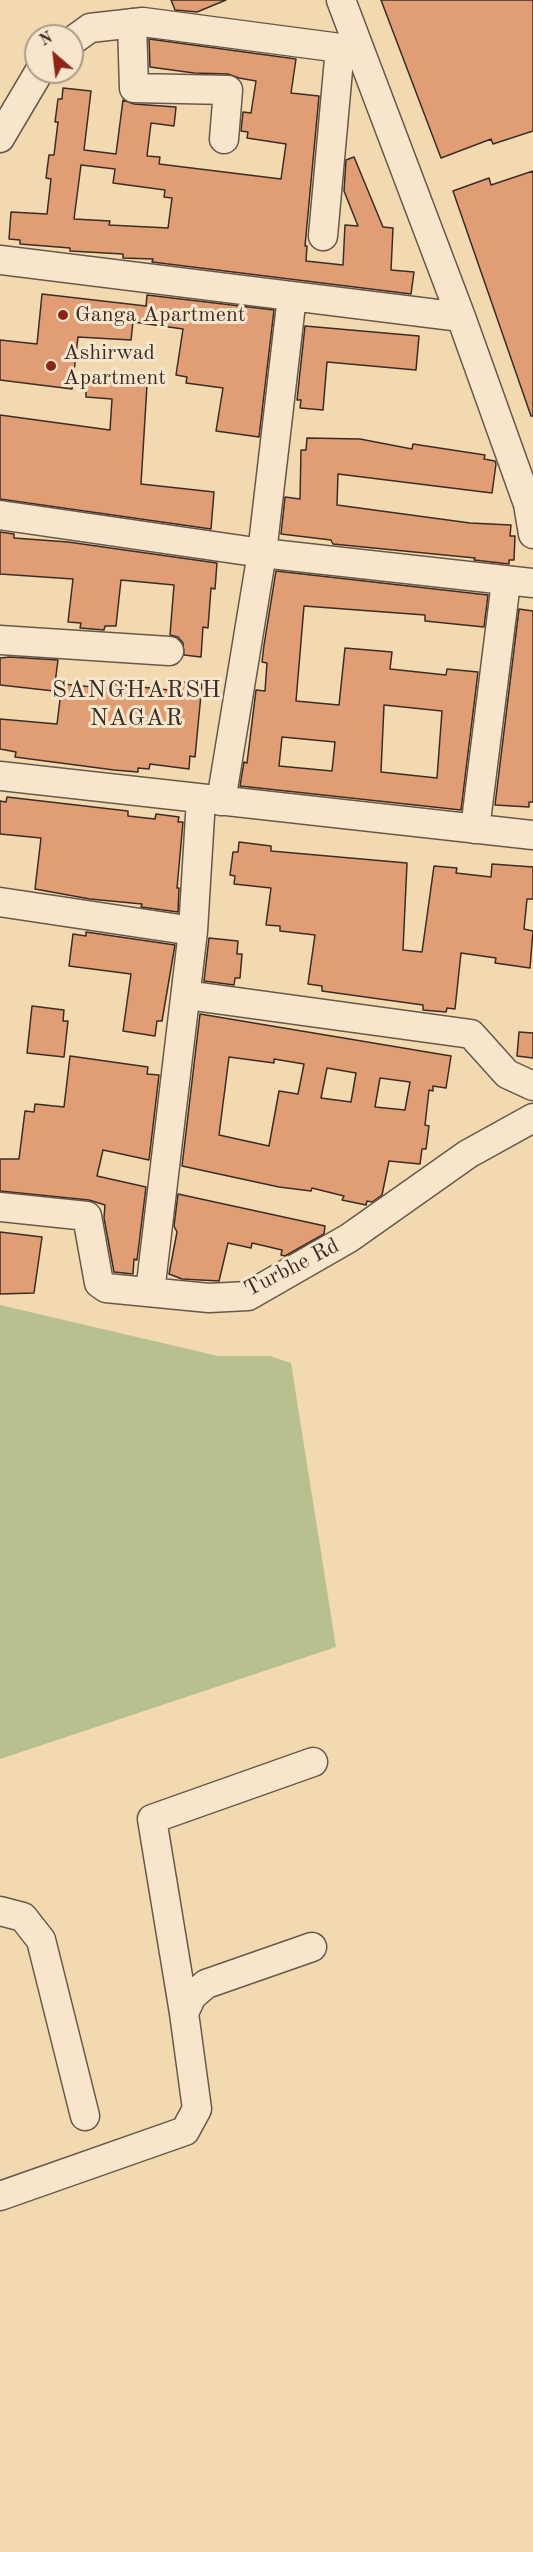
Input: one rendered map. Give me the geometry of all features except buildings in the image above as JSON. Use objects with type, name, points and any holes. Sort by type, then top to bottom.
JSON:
[{"type":"street","points":[[341,0],[348,46],[461,317],[528,504],[533,534]]},
{"type":"street","points":[[84,32],[90,28],[137,15],[348,46]]},
{"type":"street","points":[[137,15],[134,88],[228,90],[224,139]]},
{"type":"street","points":[[323,236],[348,46]]},
{"type":"street","points":[[0,138],[32,84]]},
{"type":"street","points":[[0,260],[461,317]]},
{"type":"street","points":[[150,1292],[211,800],[262,553],[292,296]]},
{"type":"street","points":[[0,515],[262,553],[520,583],[475,829]]},
{"type":"street","points":[[0,640],[169,651]]},
{"type":"street","points":[[0,776],[533,835]]},
{"type":"street","points":[[0,902],[193,931]]},
{"type":"street","points":[[186,995],[471,1034],[507,1074],[533,1086]]},
{"type":"street","name":"Turbhe Rd","points":[[0,1207],[87,1216],[99,1283],[106,1288],[209,1298],[248,1296],[349,1238],[468,1154],[533,1118]]},
{"type":"street","points":[[0,2196],[185,2131],[197,2109],[184,2013],[152,1818],[313,1762]]},
{"type":"street","points":[[0,1911],[23,1917],[41,1940],[85,2116]]},
{"type":"street","points":[[184,2013],[192,1996],[206,1984],[312,1947]]},
{"type":"green space","points":[[0,1305],[218,1356],[270,1356],[291,1363],[336,1647],[0,1759]]},
{"type":"place","name":"Ganga Apartment","points":[[63,315]]},
{"type":"place","name":"Ashirwad Apartment","points":[[51,366]]},
{"type":"district","name":"SANGHARSH NAGAR","points":[[137,705]]}]
